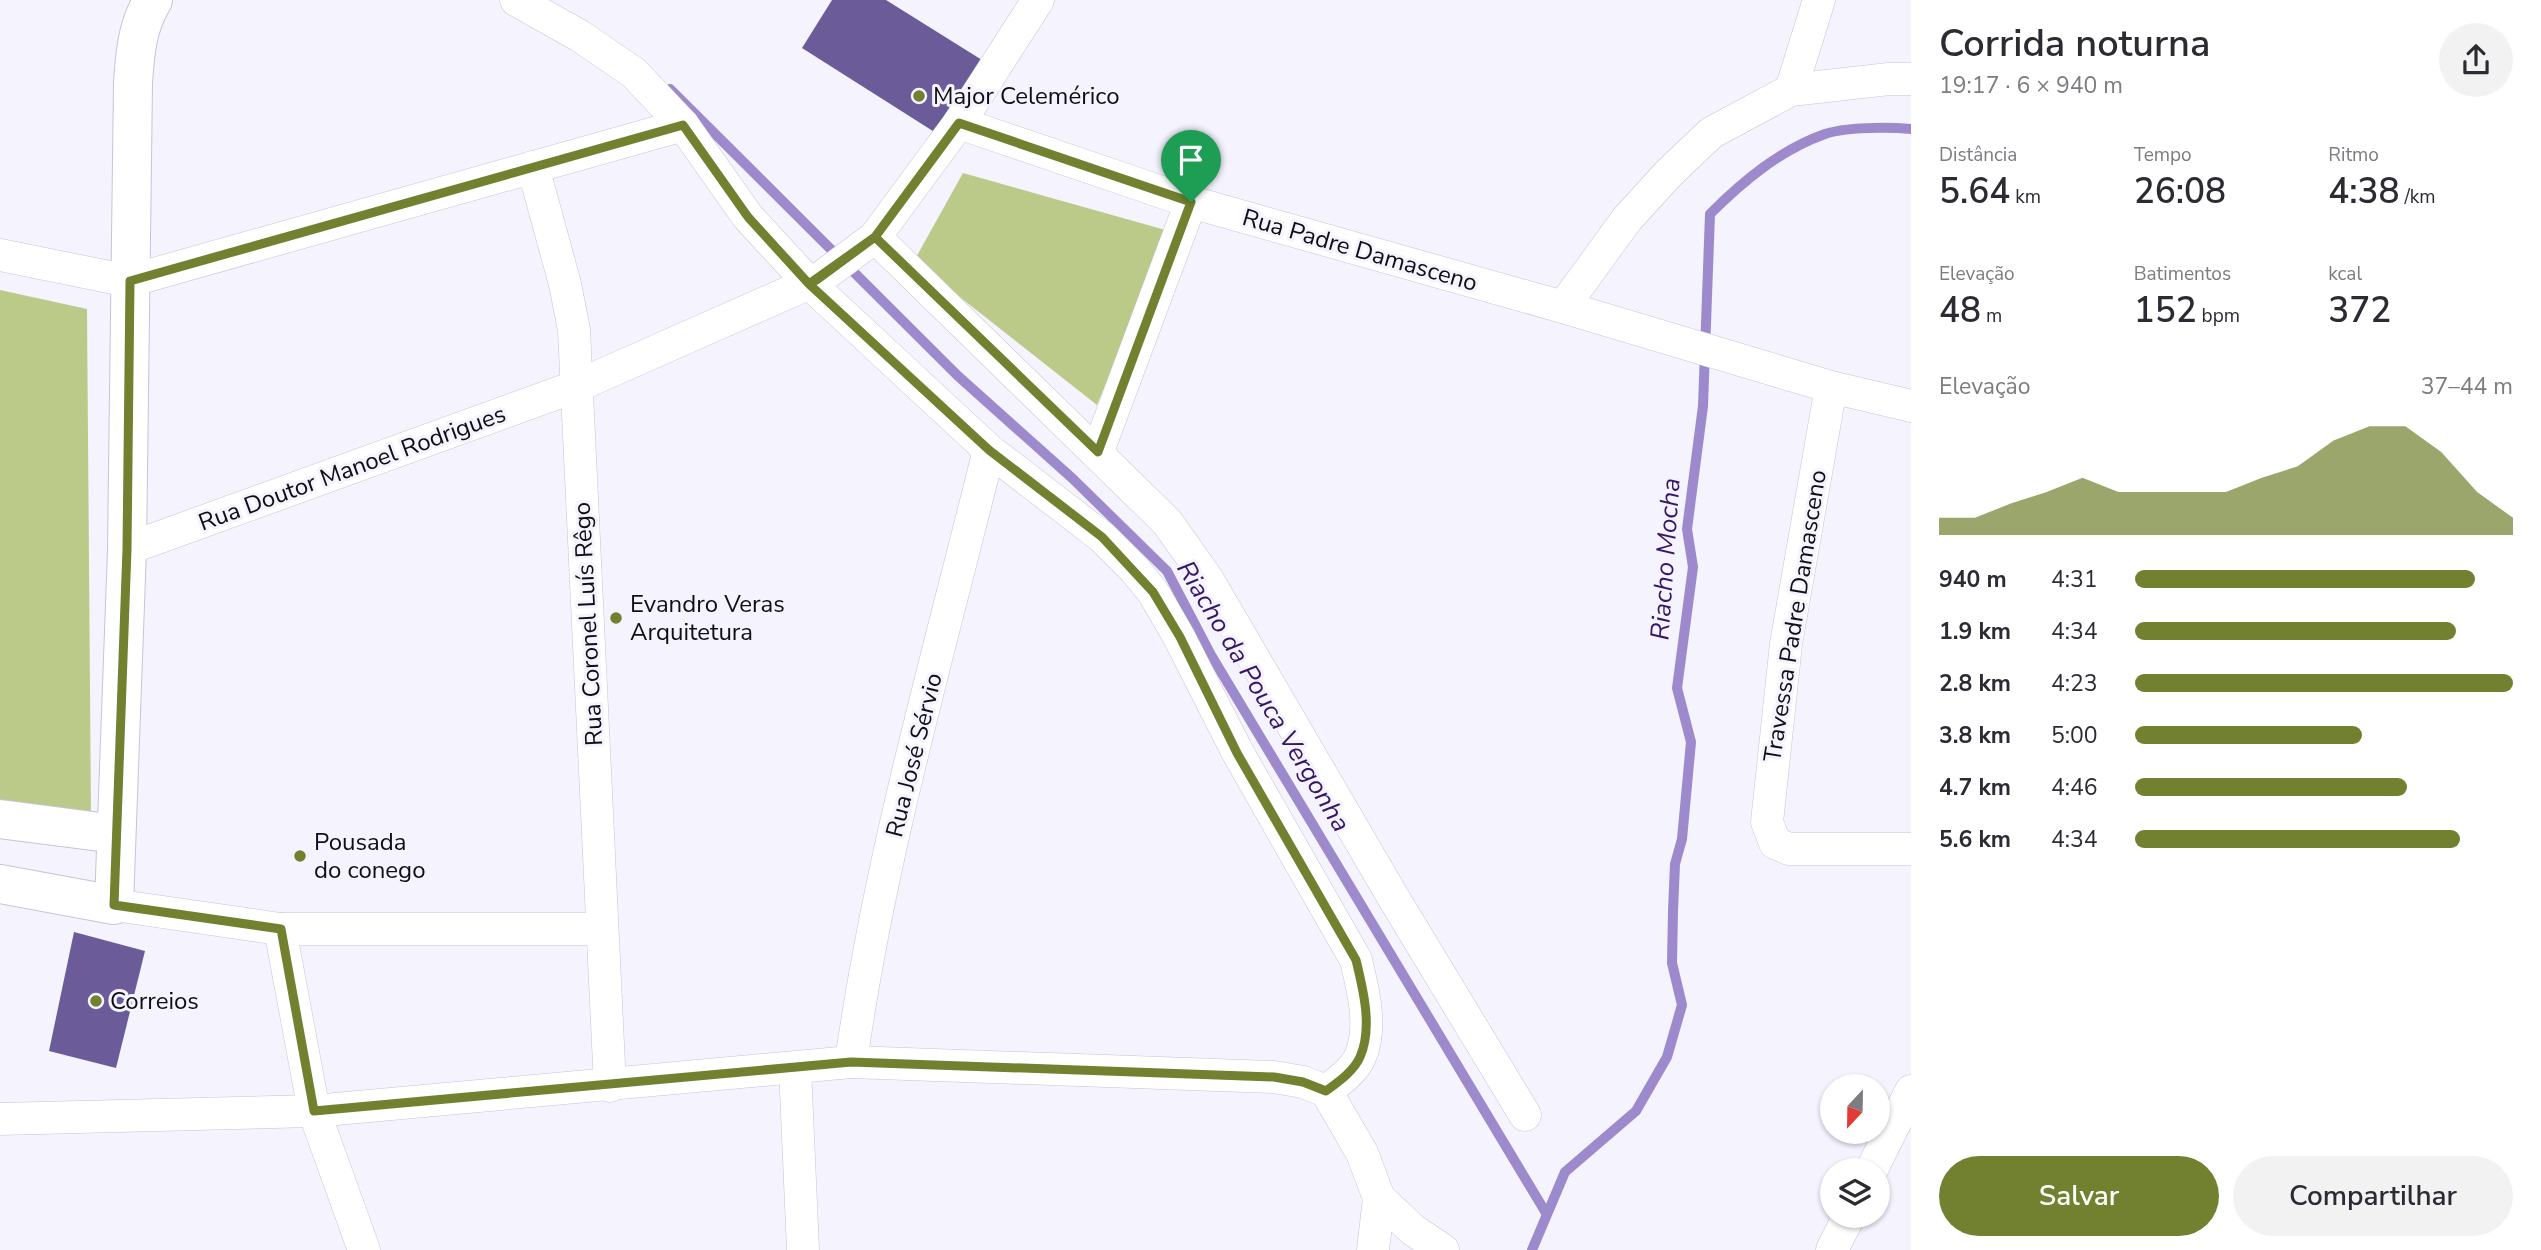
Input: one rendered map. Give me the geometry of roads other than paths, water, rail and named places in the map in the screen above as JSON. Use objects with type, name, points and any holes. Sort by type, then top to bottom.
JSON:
[{"type":"main road","points":[[0,884],[114,905],[127,549],[133,83],[142,6]]},
{"type":"main road","points":[[0,819],[116,834]]},
{"type":"street","points":[[516,0],[580,36],[634,73],[683,125],[748,217],[989,450],[1102,537],[1153,592],[1180,637],[1237,753],[1356,960],[1365,998],[1360,1056],[1345,1076],[1326,1091]]},
{"type":"street","name":"Rua Doutor Manoel Rodrigues","points":[[127,549],[577,386],[814,281],[866,243],[959,123],[1038,0]]},
{"type":"street","points":[[1791,90],[1819,0]]},
{"type":"street","points":[[1563,307],[1627,219],[1669,173],[1712,133],[1791,90],[1911,79]]},
{"type":"street","name":"Rua Padre Damasceno","points":[[959,123],[1191,202],[1563,307],[1831,387]]},
{"type":"street","points":[[0,255],[130,281],[683,125]]},
{"type":"street","name":"Rua Coronel Luís Rêgo","points":[[533,167],[565,284],[574,330],[610,1086]]},
{"type":"street","points":[[1098,452],[1191,202]]},
{"type":"street","points":[[866,243],[1098,452],[1167,522],[1209,580],[1393,898],[1525,1115]]},
{"type":"street","points":[[1831,387],[1911,406]]},
{"type":"street","name":"Travessa Padre Damasceno","points":[[1831,387],[1786,644],[1772,755],[1767,822],[1775,843],[1788,849],[1911,849]]},
{"type":"street","name":"Rua José Sérvio","points":[[851,1062],[865,963],[989,450]]},
{"type":"street","points":[[114,905],[281,929],[601,929]]},
{"type":"street","points":[[281,929],[314,1111],[364,1250]]},
{"type":"street","points":[[0,1119],[314,1111],[851,1062],[1274,1077],[1303,1082],[1326,1091],[1362,1153],[1379,1198],[1413,1230],[1443,1250]]},
{"type":"street","points":[[796,1068],[803,1250]]},
{"type":"street","points":[[1878,1158],[1911,1091]]},
{"type":"street","points":[[1374,1250],[1379,1198]]},
{"type":"street","points":[[1832,1250],[1843,1228]]},
{"type":"waterway","name":"Riacho da Pouca Vergonha","points":[[670,89],[958,376],[1072,478],[1167,571],[1211,655],[1546,1213]]},
{"type":"waterway","name":"Riacho Mocha","points":[[1532,1250],[1565,1172],[1636,1111],[1667,1057],[1682,1005],[1672,963],[1673,911],[1675,864],[1682,839],[1691,742],[1677,688],[1693,567],[1687,529],[1703,406],[1710,214],[1763,168],[1808,141],[1844,130],[1911,129]]},
{"type":"place","name":"Major Celemérico","points":[[919,96]]},
{"type":"place","name":"Evandro Veras Arquitetura","points":[[616,618]]},
{"type":"place","name":"Pousada do conego","points":[[300,856]]},
{"type":"place","name":"Correios","points":[[96,1001]]}]
